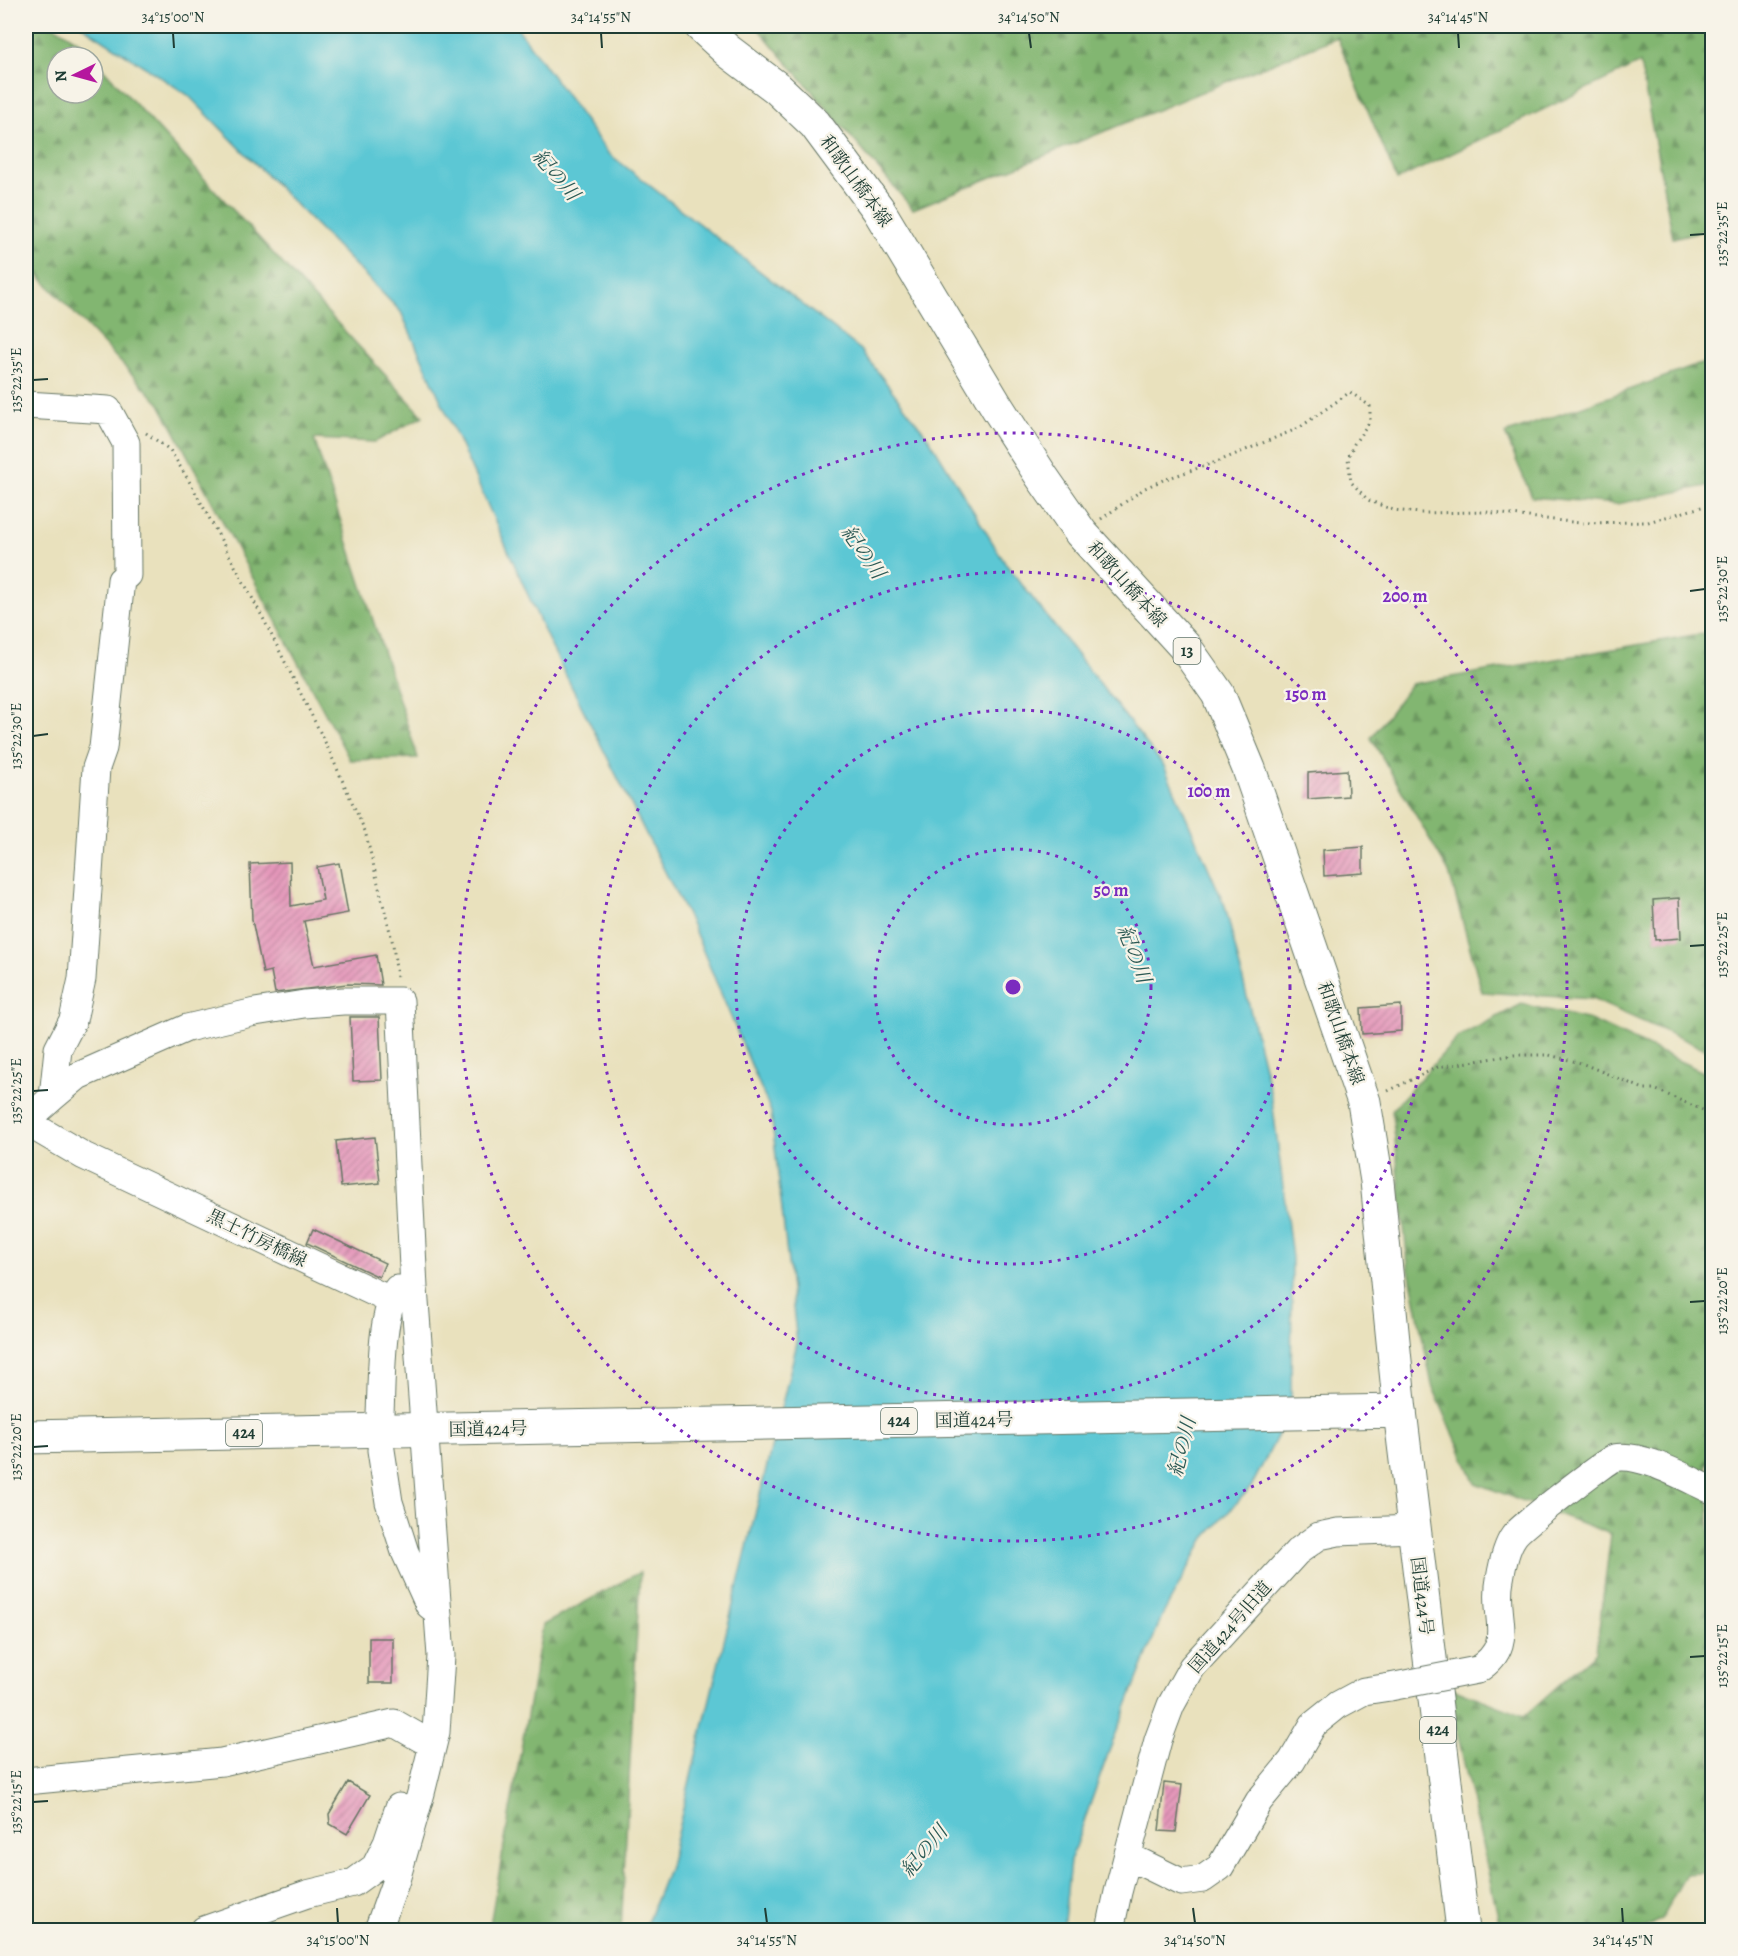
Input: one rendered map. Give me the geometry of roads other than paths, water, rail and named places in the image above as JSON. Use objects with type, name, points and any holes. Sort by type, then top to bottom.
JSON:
[{"type":"main road","name":"和歌山橋本線","points":[[701,26],[728,51],[777,88],[822,133],[878,209],[998,407],[1081,533],[1185,647],[1218,694],[1249,770],[1364,1102],[1377,1181],[1400,1411]]},
{"type":"main road","name":"国道424号","points":[[26,1437],[1400,1411],[1463,1930]]},
{"type":"street","points":[[26,405],[108,410],[126,443],[127,575],[121,580],[104,748],[96,768],[82,979],[73,1020],[58,1049],[53,1097]]},
{"type":"street","points":[[26,1121],[78,1076],[187,1028],[255,1012],[304,1004],[400,1001],[414,1288],[441,1656],[436,1732],[396,1880],[378,1930]]},
{"type":"street","name":"黒土竹房橋線","points":[[26,1121],[84,1156],[390,1300]]},
{"type":"street","points":[[380,1413],[390,1300],[397,1289],[414,1288]]},
{"type":"street","points":[[381,1450],[389,1502],[405,1552],[429,1605],[438,1612]]},
{"type":"street","points":[[1128,1856],[1181,1882],[1203,1879],[1220,1867],[1259,1801],[1292,1761],[1314,1725],[1338,1704],[1364,1692],[1477,1670],[1491,1661],[1500,1645],[1499,1582],[1514,1536],[1532,1518],[1613,1458],[1640,1458],[1713,1490]]},
{"type":"street","name":"国道424号旧道","points":[[1110,1930],[1158,1740],[1192,1667],[1297,1552],[1319,1536],[1338,1532],[1413,1529]]},
{"type":"street","points":[[204,1930],[307,1894],[353,1883],[375,1867],[387,1843],[438,1698]]},
{"type":"street","points":[[26,1781],[222,1762],[394,1723],[422,1739]]},
{"type":"water","name":"紀の川","points":[[82,26],[516,26],[608,153],[861,350],[930,440],[1005,563],[1164,766],[1225,906],[1272,1100],[1292,1258],[1291,1410],[1251,1487],[1205,1538],[1162,1616],[1108,1754],[1070,1861],[1063,1930],[644,1930],[668,1870],[797,1343],[771,1112],[693,927],[550,644],[401,312],[188,95]]}]
